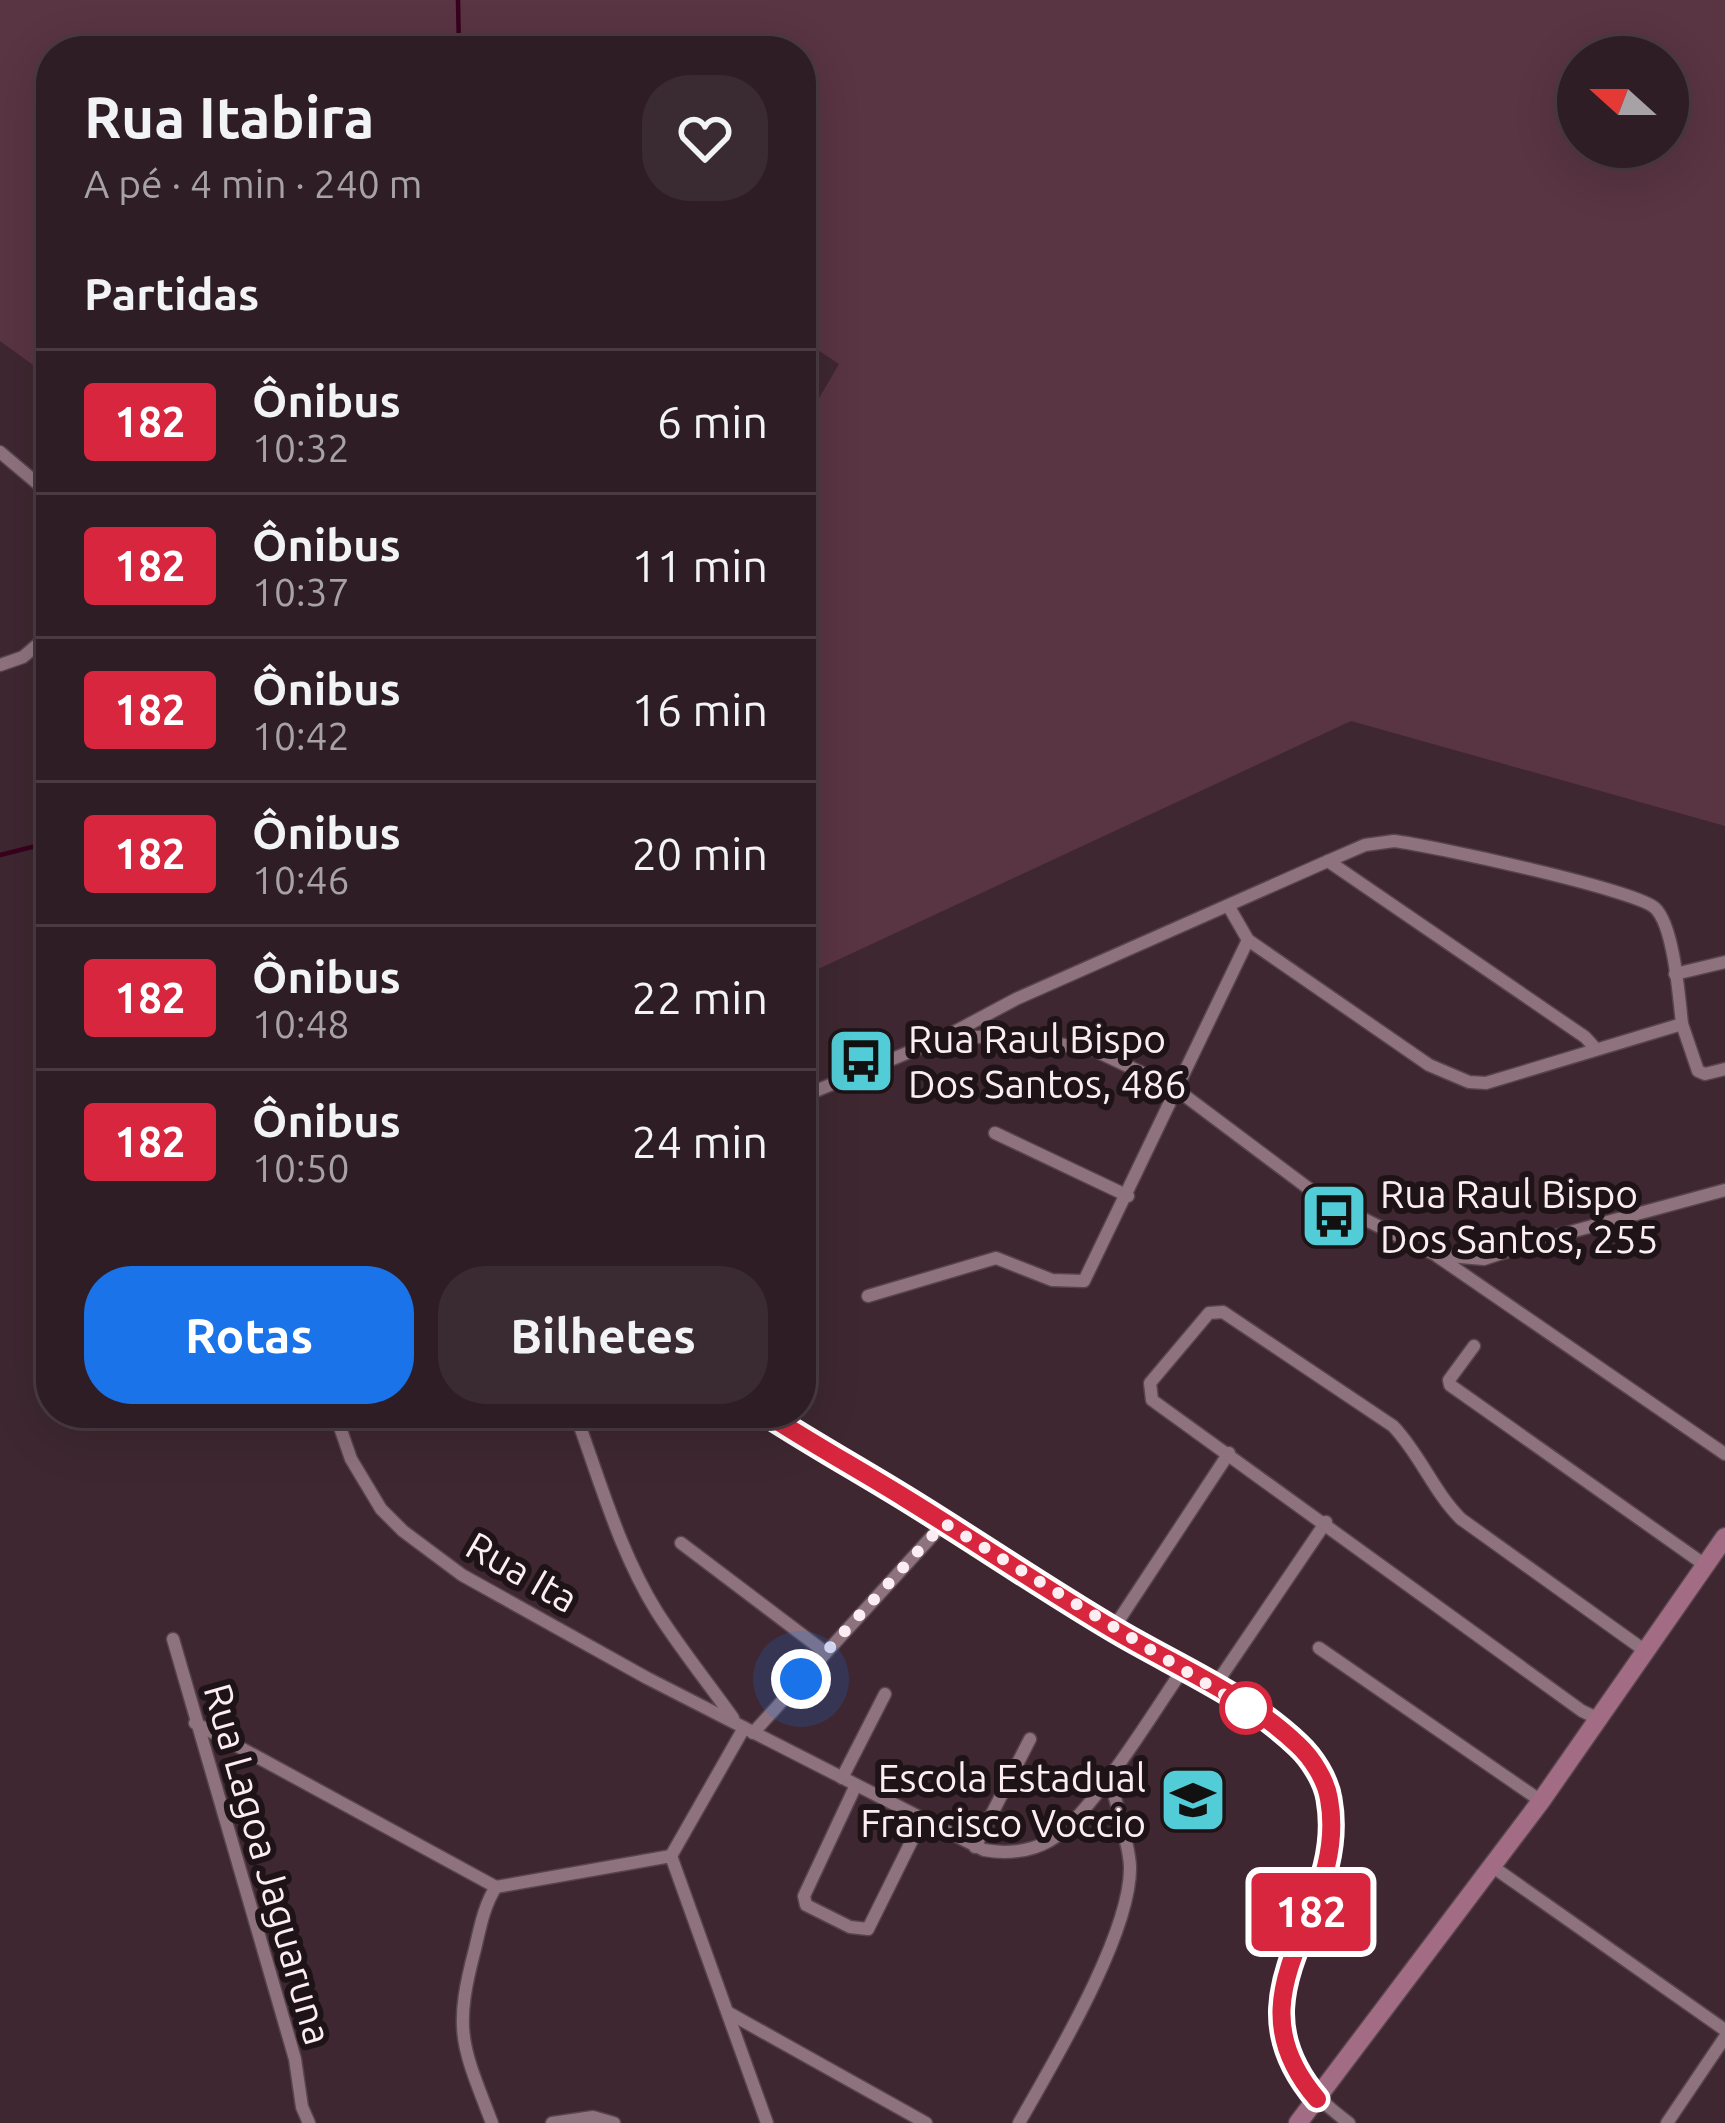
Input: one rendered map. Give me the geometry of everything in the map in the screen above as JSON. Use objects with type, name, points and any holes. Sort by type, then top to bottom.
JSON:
[{"type":"street","points":[[0,452],[36,482]]},
{"type":"street","points":[[0,665],[22,657],[36,645]]},
{"type":"street","points":[[816,1091],[1379,841],[1410,842],[1643,901],[1659,913],[1676,974],[1682,1024],[1698,1071],[1725,1069]]},
{"type":"street","points":[[1328,861],[1585,1036],[1596,1049]]},
{"type":"street","points":[[1229,908],[1248,940],[1429,1064],[1469,1082],[1486,1083],[1682,1024]]},
{"type":"street","points":[[868,1296],[986,1259],[1004,1260],[1052,1280],[1084,1281],[1248,940]]},
{"type":"street","points":[[1676,974],[1725,962]]},
{"type":"street","points":[[944,1037],[1052,1040],[1094,1050],[1176,1089],[1320,1197],[1436,1256],[1725,1454]]},
{"type":"street","points":[[995,1133],[1128,1196]]},
{"type":"street","points":[[1436,1256],[1484,1259],[1725,1190]]},
{"type":"street","points":[[1598,1718],[1152,1400],[1150,1383],[1209,1313],[1228,1314],[1376,1413],[1414,1450],[1440,1496],[1461,1519],[1644,1650]]},
{"type":"street","points":[[1474,1346],[1450,1385],[1705,1565]]},
{"type":"street","name":"Rua Ita","points":[[341,1428],[360,1477],[381,1509],[418,1543],[493,1595],[975,1847],[998,1852],[1048,1842],[1076,1818],[1183,1669]]},
{"type":"street","name":"Rua Ita","points":[[580,1428],[606,1503],[657,1612],[745,1728]]},
{"type":"street","points":[[789,1428],[1214,1687],[1299,1746],[1319,1772],[1329,1796],[1331,1836],[1328,1864],[1280,1996],[1291,2061],[1317,2099],[1349,2123]]},
{"type":"street","points":[[1113,1629],[1229,1453]]},
{"type":"street","points":[[1214,1687],[1326,1522]]},
{"type":"street","points":[[195,1723],[496,1887],[671,1856],[745,1728],[825,1652],[944,1523]]},
{"type":"street","points":[[1298,2123],[1541,1801],[1725,1537]]},
{"type":"street","points":[[681,1543],[825,1652]]},
{"type":"street","name":"Rua Lagoa Jaguaruna","points":[[173,1639],[295,2059],[309,2123]]},
{"type":"street","points":[[1319,1648],[1541,1801]]},
{"type":"street","points":[[842,1778],[885,1694]]},
{"type":"street","points":[[975,1847],[1030,1738]]},
{"type":"street","points":[[1019,2123],[1078,2014],[1126,1903],[1130,1862],[1109,1775]]},
{"type":"street","points":[[856,1785],[804,1896],[806,1905],[850,1928],[868,1929],[922,1820]]},
{"type":"street","points":[[671,1856],[767,2123]]},
{"type":"street","points":[[1492,1867],[1725,2034],[1667,2123]]},
{"type":"street","points":[[492,2123],[466,2056],[460,2012],[484,1915],[496,1887]]},
{"type":"street","points":[[729,2013],[926,2123]]},
{"type":"street","points":[[552,2123],[614,2123]]},
{"type":"shaded area","points":[[0,0],[1725,0],[1725,826],[1351,721],[816,970],[816,403],[839,364],[816,349],[816,36],[36,36],[36,367],[0,341]]},
{"type":"waterway","points":[[458,0],[459,36]]},
{"type":"waterway","points":[[0,855],[36,846]]},
{"type":"bus line","name":"182","points":[[788,1428],[1214,1687],[1299,1746],[1319,1772],[1329,1796],[1331,1836],[1320,1889],[1285,1973],[1281,2016],[1291,2061],[1317,2099]]},
{"type":"place","name":"Rua Raul Bispo Dos Santos, 486","points":[[861,1061]]},
{"type":"place","name":"Rua Raul Bispo Dos Santos, 255","points":[[1334,1216]]},
{"type":"place","name":"Escola Estadual Francisco Voccio","points":[[1193,1800]]},
{"type":"route","points":[[801,1679],[944,1523],[1246,1708]]}]
